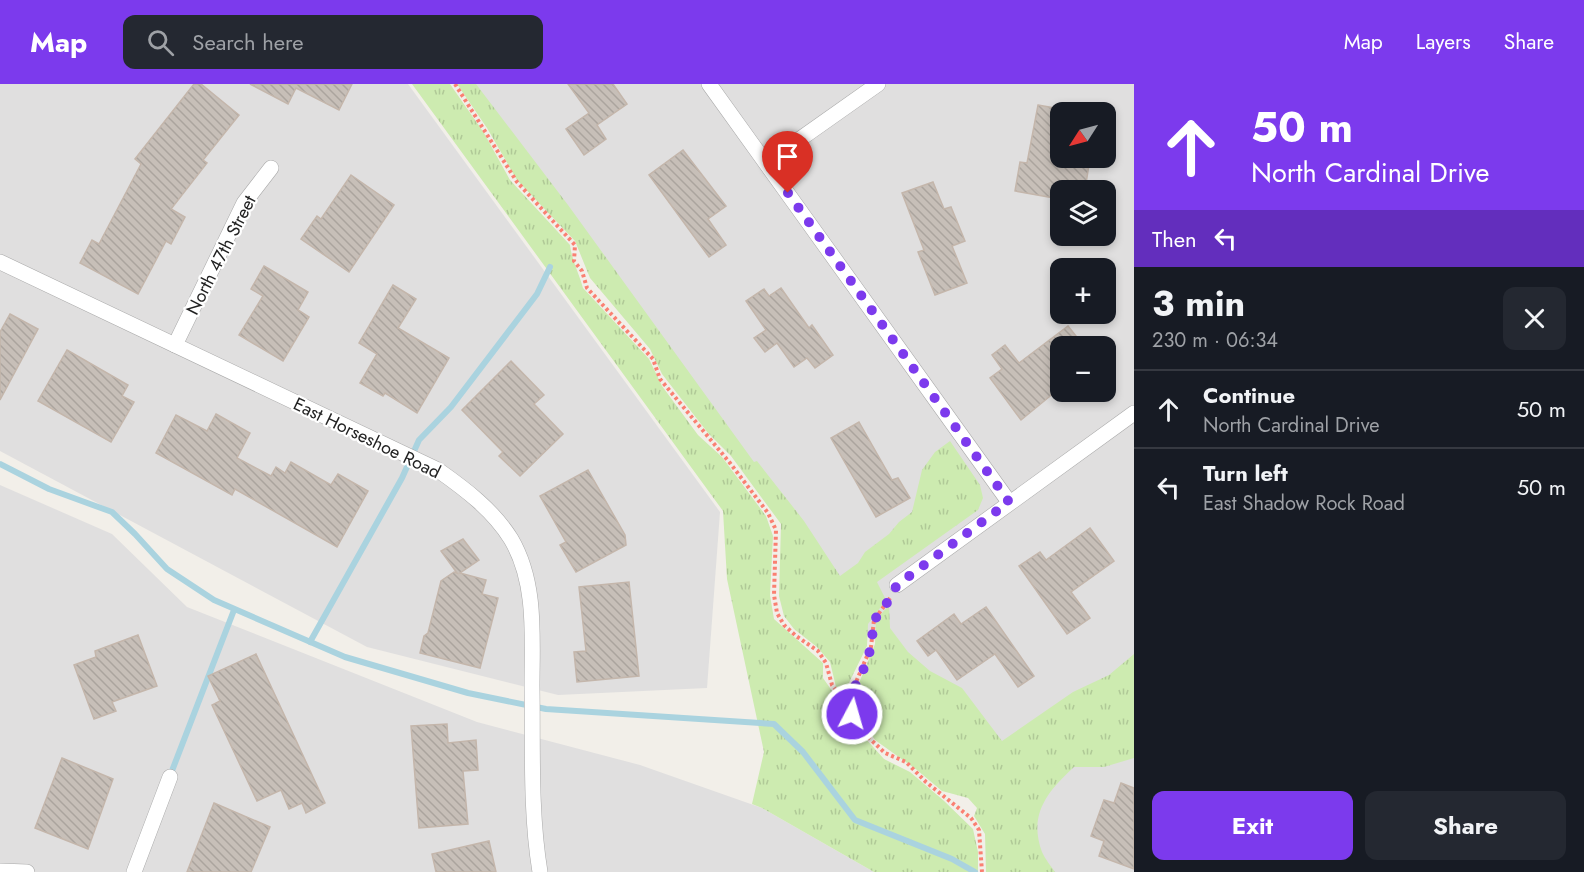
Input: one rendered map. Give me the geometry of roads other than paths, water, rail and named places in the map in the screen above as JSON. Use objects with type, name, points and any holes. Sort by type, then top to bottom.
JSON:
[{"type":"street","points":[[709,84],[1009,502]]},
{"type":"street","points":[[766,163],[878,84]]},
{"type":"street","name":"North 47th Street","points":[[175,345],[244,203],[271,168]]},
{"type":"street","name":"East Horseshoe Road","points":[[0,262],[438,470],[488,510],[511,539],[522,565],[532,604],[533,813],[540,872]]},
{"type":"street","points":[[897,585],[1134,412]]},
{"type":"street","points":[[134,872],[170,777]]},
{"type":"street","points":[[0,871],[27,872]]},
{"type":"waterway","points":[[310,642],[402,478],[419,440],[451,407],[537,294],[550,267]]},
{"type":"waterway","points":[[0,464],[49,489],[112,512],[167,569],[214,600],[345,657],[468,693],[546,709],[774,724],[803,752],[855,820],[952,859],[975,872]]},
{"type":"waterway","points":[[170,776],[234,610]]}]
